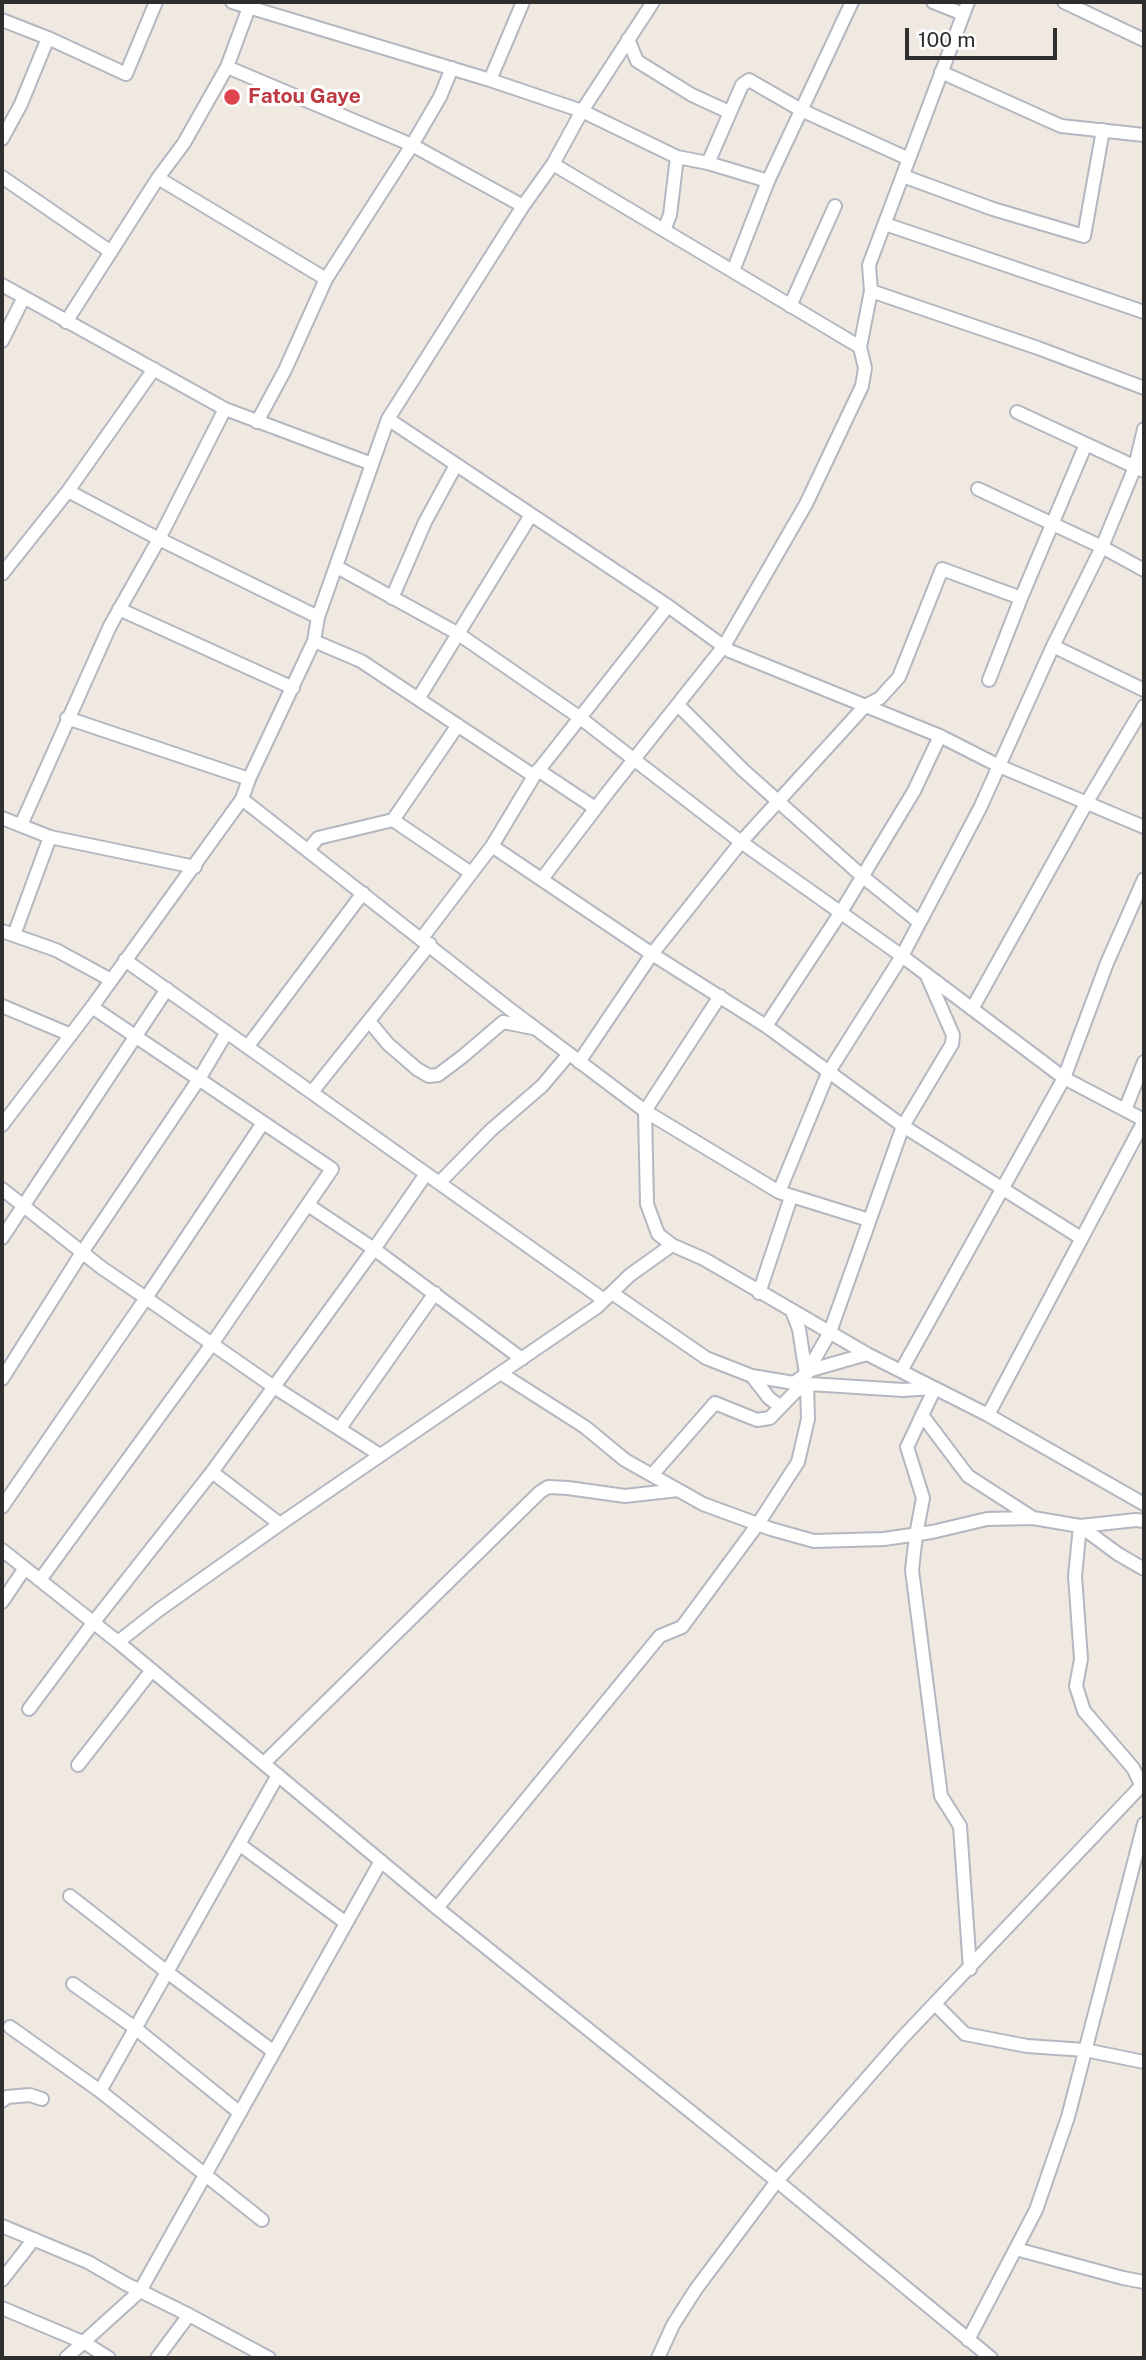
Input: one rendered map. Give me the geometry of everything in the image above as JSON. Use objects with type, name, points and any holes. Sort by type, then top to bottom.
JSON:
[{"type":"street","points":[[2,20],[127,74],[156,2]]},
{"type":"street","points":[[232,2],[250,5],[490,80],[582,111],[677,157],[708,163],[768,181]]},
{"type":"street","points":[[490,80],[523,2]]},
{"type":"street","points":[[2,1125],[92,1007],[242,799],[314,641],[318,617],[388,419],[523,206],[553,164],[582,111],[653,2]]},
{"type":"street","points":[[733,271],[768,181],[852,2]]},
{"type":"street","points":[[542,879],[723,646],[806,504],[862,386],[865,368],[860,347],[871,291],[869,265],[965,8],[933,2]]},
{"type":"street","points":[[1064,2],[1144,40]]},
{"type":"street","points":[[66,322],[158,178],[184,144],[227,67],[250,5]]},
{"type":"street","points":[[2,139],[21,104],[48,38]]},
{"type":"street","points":[[628,40],[637,61],[692,95],[729,112]]},
{"type":"street","points":[[227,67],[412,145],[523,206]]},
{"type":"street","points":[[257,422],[285,370],[327,279],[412,145],[440,97],[453,68]]},
{"type":"street","points":[[941,72],[1061,126],[1144,135]]},
{"type":"street","points":[[708,163],[742,85],[749,80],[801,110],[909,159]]},
{"type":"street","points":[[903,176],[993,209],[1084,236],[1103,130]]},
{"type":"street","points":[[664,230],[670,215],[677,157]]},
{"type":"street","points":[[553,164],[860,347]]},
{"type":"street","points":[[2,177],[111,252]]},
{"type":"street","points":[[158,178],[327,279]]},
{"type":"street","points":[[790,306],[835,206]]},
{"type":"street","points":[[885,224],[1144,312]]},
{"type":"street","points":[[2,285],[225,409],[372,464]]},
{"type":"street","points":[[871,291],[1038,348],[1144,388]]},
{"type":"street","points":[[2,341],[23,299]]},
{"type":"street","points":[[2,574],[6,556],[68,491],[154,369]]},
{"type":"street","points":[[21,825],[67,718],[119,609],[159,539],[225,409]]},
{"type":"street","points":[[1017,412],[1140,469]]},
{"type":"street","points":[[388,419],[668,606],[730,651],[940,736],[999,766],[1144,827]]},
{"type":"street","points":[[759,1293],[785,1195],[828,1073],[902,956],[979,808],[1053,646],[1140,469],[1144,429]]},
{"type":"street","points":[[989,680],[1086,444]]},
{"type":"street","points":[[392,597],[425,522],[456,465]]},
{"type":"street","points":[[978,489],[1102,547],[1144,570]]},
{"type":"street","points":[[68,491],[318,617]]},
{"type":"street","points":[[418,699],[531,515]]},
{"type":"street","points":[[337,567],[457,633],[579,717],[741,842],[902,956],[1064,1078],[1144,1121],[988,1415]]},
{"type":"street","points":[[439,1183],[491,1130],[574,1058],[741,842],[865,706],[880,698],[899,677],[942,569],[1021,598]]},
{"type":"street","points":[[312,1092],[369,1021],[426,941],[492,846],[536,773],[668,606]]},
{"type":"street","points":[[119,609],[293,688]]},
{"type":"street","points":[[314,641],[361,661],[458,725],[595,808]]},
{"type":"street","points":[[1053,646],[1144,690]]},
{"type":"street","points":[[678,705],[743,770],[862,876],[919,922]]},
{"type":"street","points":[[972,1009],[1087,802],[1144,706]]},
{"type":"street","points":[[67,718],[249,779]]},
{"type":"street","points":[[309,849],[318,838],[393,820],[458,725]]},
{"type":"street","points":[[766,1026],[841,912],[914,792],[940,736]]},
{"type":"street","points":[[242,799],[645,1111],[785,1195],[869,1220]]},
{"type":"street","points":[[2,818],[50,836],[195,867]]},
{"type":"street","points":[[393,820],[471,873]]},
{"type":"street","points":[[50,836],[8,933],[56,950],[111,980]]},
{"type":"street","points":[[492,846],[652,954],[766,1026],[903,1126],[1081,1238]]},
{"type":"street","points":[[901,1371],[1064,1078],[1107,963],[1143,885]]},
{"type":"street","points":[[248,1046],[363,893]]},
{"type":"street","points":[[125,960],[439,1183],[706,1358],[752,1376],[903,1390],[935,1388]]},
{"type":"street","points":[[652,1475],[715,1403],[757,1420],[771,1418],[795,1392],[830,1332],[903,1126],[952,1044],[953,1035],[927,975]]},
{"type":"street","points":[[2,1238],[167,989]]},
{"type":"street","points":[[720,996],[645,1111],[647,1204],[657,1234],[672,1245],[704,1259],[867,1354],[988,1415],[1144,1504]]},
{"type":"street","points":[[2,1006],[71,1035]]},
{"type":"street","points":[[40,1580],[212,1344],[332,1169],[92,1007]]},
{"type":"street","points":[[369,1021],[388,1044],[429,1076],[438,1075],[503,1022],[536,1029]]},
{"type":"street","points":[[2,1379],[227,1032]]},
{"type":"street","points":[[1125,1110],[1144,1062]]},
{"type":"street","points":[[2,1507],[263,1123]]},
{"type":"street","points":[[29,1709],[212,1472],[426,1174]]},
{"type":"street","points":[[2,1189],[102,1268],[274,1387],[380,1455]]},
{"type":"street","points":[[308,1205],[374,1249],[522,1359]]},
{"type":"street","points":[[118,1642],[160,1608],[280,1524],[597,1307],[630,1275],[672,1245]]},
{"type":"street","points":[[340,1428],[435,1293]]},
{"type":"street","points":[[437,1909],[660,1636],[681,1627],[758,1524],[798,1462],[808,1419],[802,1380],[800,1329],[792,1311]]},
{"type":"street","points":[[802,1380],[811,1370],[867,1354]]},
{"type":"street","points":[[502,1374],[585,1427],[625,1460],[703,1504],[814,1541],[884,1539],[916,1535],[987,1519],[1033,1518],[1080,1527],[1144,1521]]},
{"type":"street","points":[[752,1376],[769,1398],[781,1408]]},
{"type":"street","points":[[935,1388],[906,1447],[923,1498],[912,1570],[941,1796],[960,1826],[970,1969]]},
{"type":"street","points":[[922,1415],[968,1476],[1033,1518]]},
{"type":"street","points":[[212,1472],[280,1524]]},
{"type":"street","points":[[264,1763],[540,1492],[548,1487],[625,1496],[678,1490]]},
{"type":"street","points":[[1080,1527],[1144,1569]]},
{"type":"street","points":[[658,2358],[673,2325],[696,2289],[777,2180],[853,2093],[1143,1784],[1133,1768],[1084,1711],[1076,1686],[1081,1658],[1075,1576],[1080,1527]]},
{"type":"street","points":[[2,1550],[152,1670],[437,1909],[777,2180],[991,2358]]},
{"type":"street","points":[[2,1602],[25,1568]]},
{"type":"street","points":[[78,1765],[152,1670]]},
{"type":"street","points":[[100,2091],[278,1776]]},
{"type":"street","points":[[968,2340],[1036,2210],[1068,2117],[1144,1824]]},
{"type":"street","points":[[239,1844],[346,1923]]},
{"type":"street","points":[[66,2358],[140,2291],[381,1861]]},
{"type":"street","points":[[70,1896],[274,2052]]},
{"type":"street","points":[[74,1984],[135,2028],[240,2113]]},
{"type":"street","points":[[936,2005],[965,2034],[1027,2046],[1085,2050],[1144,2062]]},
{"type":"street","points":[[10,2027],[100,2091],[262,2220]]},
{"type":"street","points":[[2,2101],[30,2095],[42,2099]]},
{"type":"street","points":[[2,2226],[88,2262],[269,2358]]},
{"type":"street","points":[[2,2280],[34,2239]]},
{"type":"street","points":[[1016,2249],[1144,2282]]},
{"type":"street","points":[[2,2308],[85,2343],[109,2358]]},
{"type":"street","points":[[157,2358],[189,2315]]},
{"type":"place","name":"Fatou Gaye","points":[[232,97]]}]
